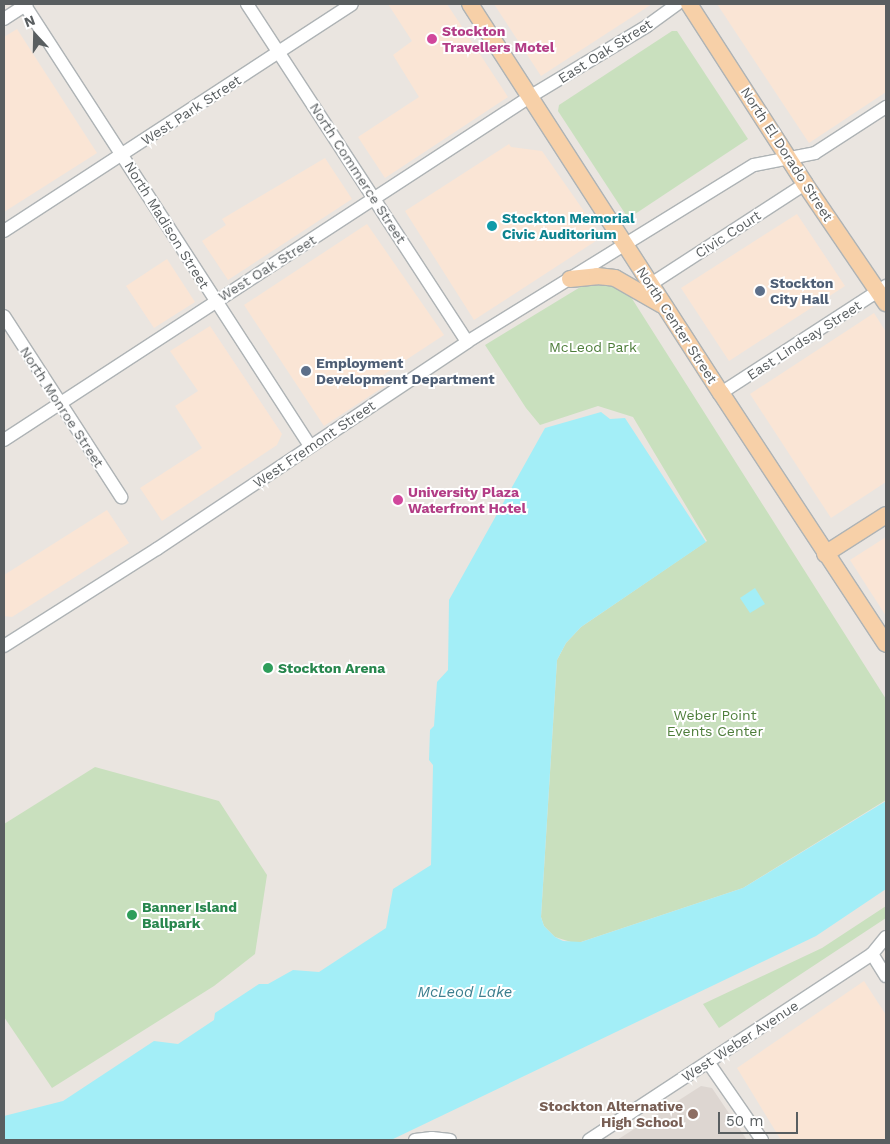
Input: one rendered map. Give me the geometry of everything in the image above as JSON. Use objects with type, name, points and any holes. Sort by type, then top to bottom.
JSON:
[{"type":"main road","name":"North Center Street","points":[[470,4],[531,96],[721,394],[886,644]]},
{"type":"main road","name":"North El Dorado Street","points":[[689,4],[805,184],[884,293]]},
{"type":"main road","points":[[570,280],[597,276],[615,278],[666,307]]},
{"type":"main road","points":[[826,554],[886,515]]},
{"type":"street","points":[[4,19],[25,4]]},
{"type":"street","name":"North Madison Street","points":[[25,4],[310,446]]},
{"type":"street","name":"North Commerce Street","points":[[247,4],[467,342]]},
{"type":"street","name":"West Park Street","points":[[4,231],[352,4]]},
{"type":"street","name":"East Oak Street","points":[[531,96],[647,26],[677,4]]},
{"type":"street","name":"West Oak Street","points":[[4,440],[215,301],[375,200],[531,96]]},
{"type":"street","name":"West Fremont Street","points":[[4,646],[157,549],[467,342],[570,280],[754,164],[815,154],[886,107]]},
{"type":"street","name":"Civic Court","points":[[650,284],[805,184]]},
{"type":"street","name":"East Lindsay Street","points":[[721,394],[884,293]]},
{"type":"street","name":"North Monroe Street","points":[[4,316],[121,497]]},
{"type":"street","name":"West Weber Avenue","points":[[589,1140],[872,954],[886,937]]},
{"type":"street","points":[[886,949],[872,954],[886,976]]},
{"type":"street","points":[[708,1062],[762,1140]]},
{"type":"street","points":[[415,1140],[432,1138],[450,1140]]},
{"type":"shaded area","points":[[388,4],[447,4],[508,97],[385,178],[358,137],[419,97],[393,55],[412,41]]},
{"type":"shaded area","points":[[494,4],[652,4],[541,76]]},
{"type":"shaded area","points":[[717,4],[886,4],[886,92],[809,143]]},
{"type":"shaded area","points":[[17,29],[97,153],[4,212],[4,37]]},
{"type":"shaded area","points":[[509,144],[511,147],[542,151],[602,237],[474,320],[405,211]]},
{"type":"shaded area","points":[[325,158],[352,199],[228,280],[202,241],[226,225],[222,219]]},
{"type":"shaded area","points":[[797,214],[845,286],[729,361],[681,288]]},
{"type":"shaded area","points":[[367,224],[444,335],[380,377],[385,386],[324,426],[244,305]]},
{"type":"shaded area","points":[[167,259],[195,302],[154,328],[126,286]]},
{"type":"shaded area","points":[[874,313],[886,332],[886,482],[831,518],[750,394]]},
{"type":"shaded area","points":[[210,326],[282,434],[277,445],[162,521],[140,488],[202,448],[175,406],[198,391],[170,351]]},
{"type":"shaded area","points":[[107,510],[129,543],[12,617],[4,616],[4,575]]},
{"type":"shaded area","points":[[886,537],[886,616],[850,560]]},
{"type":"shaded area","points":[[864,981],[886,1015],[886,1140],[781,1140],[737,1068]]},
{"type":"shaded area","name":"Stockton Alternative High School","points":[[701,1086],[712,1088],[747,1140],[617,1140]]},
{"type":"green space","points":[[672,31],[677,31],[748,139],[632,216],[626,215],[558,111],[559,105]]},
{"type":"green space","name":"Weber Point Events Center","points":[[605,283],[624,286],[886,699],[886,800],[743,888],[581,942],[571,942],[555,937],[544,926],[541,917],[557,660],[566,643],[581,627],[707,541],[633,417],[598,406],[540,425],[526,408],[485,345],[582,286]]},
{"type":"green space","name":"Banner Island Ballpark","points":[[95,767],[219,801],[267,875],[255,954],[214,986],[52,1088],[4,1017],[4,824]]},
{"type":"green space","points":[[886,906],[886,918],[719,1028],[703,1004],[822,948]]},
{"type":"water","name":"McLeod Lake","points":[[601,412],[610,419],[625,418],[706,542],[581,627],[566,643],[557,660],[541,917],[544,926],[555,937],[563,941],[581,942],[743,888],[886,801],[886,889],[816,936],[391,1140],[4,1140],[4,1116],[63,1101],[154,1041],[178,1044],[214,1020],[215,1013],[259,984],[268,984],[293,970],[319,972],[386,928],[393,889],[431,865],[433,765],[429,760],[430,730],[434,726],[437,682],[448,670],[449,600],[545,428]]},
{"type":"water","points":[[755,588],[765,604],[750,613],[740,598]]},
{"type":"place","name":"Stockton Travellers Motel","points":[[432,39]]},
{"type":"place","name":"Stockton Memorial Civic Auditorium","points":[[492,226]]},
{"type":"place","name":"Stockton City Hall","points":[[760,291]]},
{"type":"place","name":"Employment Development Department","points":[[306,371]]},
{"type":"place","name":"University Plaza Waterfront Hotel","points":[[398,500]]},
{"type":"place","name":"Stockton Arena","points":[[268,668]]},
{"type":"place","name":"Banner Island Ballpark","points":[[132,915]]},
{"type":"place","name":"Stockton Alternative High School","points":[[693,1114]]},
{"type":"park label","name":"McLeod Park","points":[[593,347]]}]
